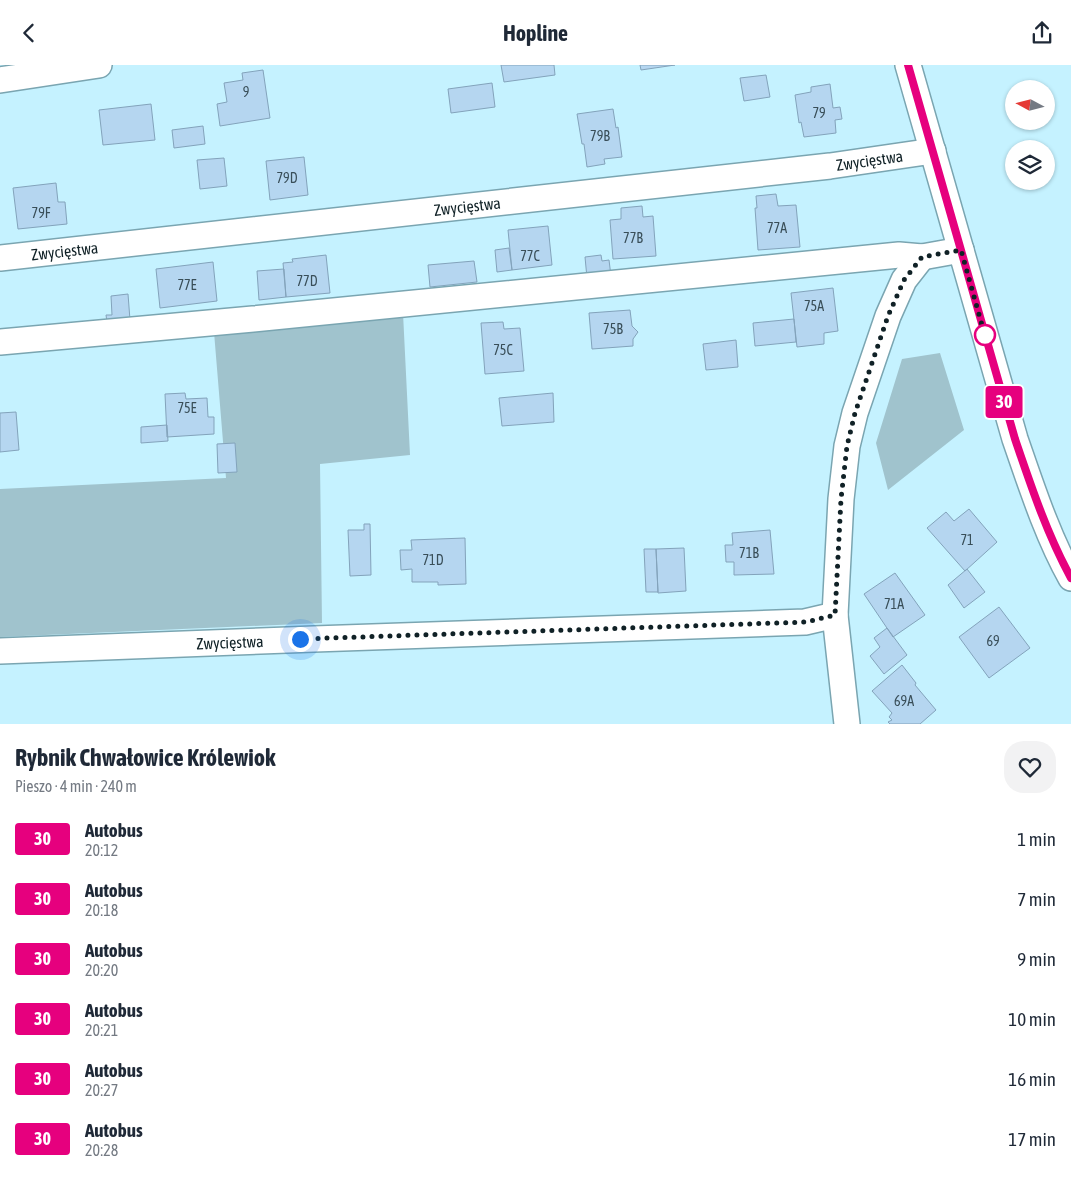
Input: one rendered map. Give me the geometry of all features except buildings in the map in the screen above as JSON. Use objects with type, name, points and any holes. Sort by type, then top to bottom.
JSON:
[{"type":"street","points":[[0,80],[99,65]]},
{"type":"street","points":[[908,65],[1015,439],[1047,525],[1071,578]]},
{"type":"street","name":"Zwycięstwa","points":[[0,258],[830,166],[933,151]]},
{"type":"street","points":[[0,342],[899,255],[922,257],[961,250]]},
{"type":"street","points":[[847,724],[835,615],[841,499],[847,446],[855,413],[888,316],[904,280],[922,257]]},
{"type":"street","name":"Zwycięstwa","points":[[0,651],[806,622],[835,615]]},
{"type":"shaded area","points":[[403,313],[410,455],[320,464],[322,623],[0,637],[0,489],[226,478],[214,332]]},
{"type":"shaded area","points":[[940,353],[964,430],[888,490],[876,443],[902,359]]},
{"type":"bus line","name":"30","points":[[908,65],[1015,439],[1047,525],[1071,578]]},
{"type":"route","points":[[300,639],[806,622],[835,615],[841,499],[847,446],[855,413],[888,316],[904,280],[922,257],[961,250],[985,335]]}]
